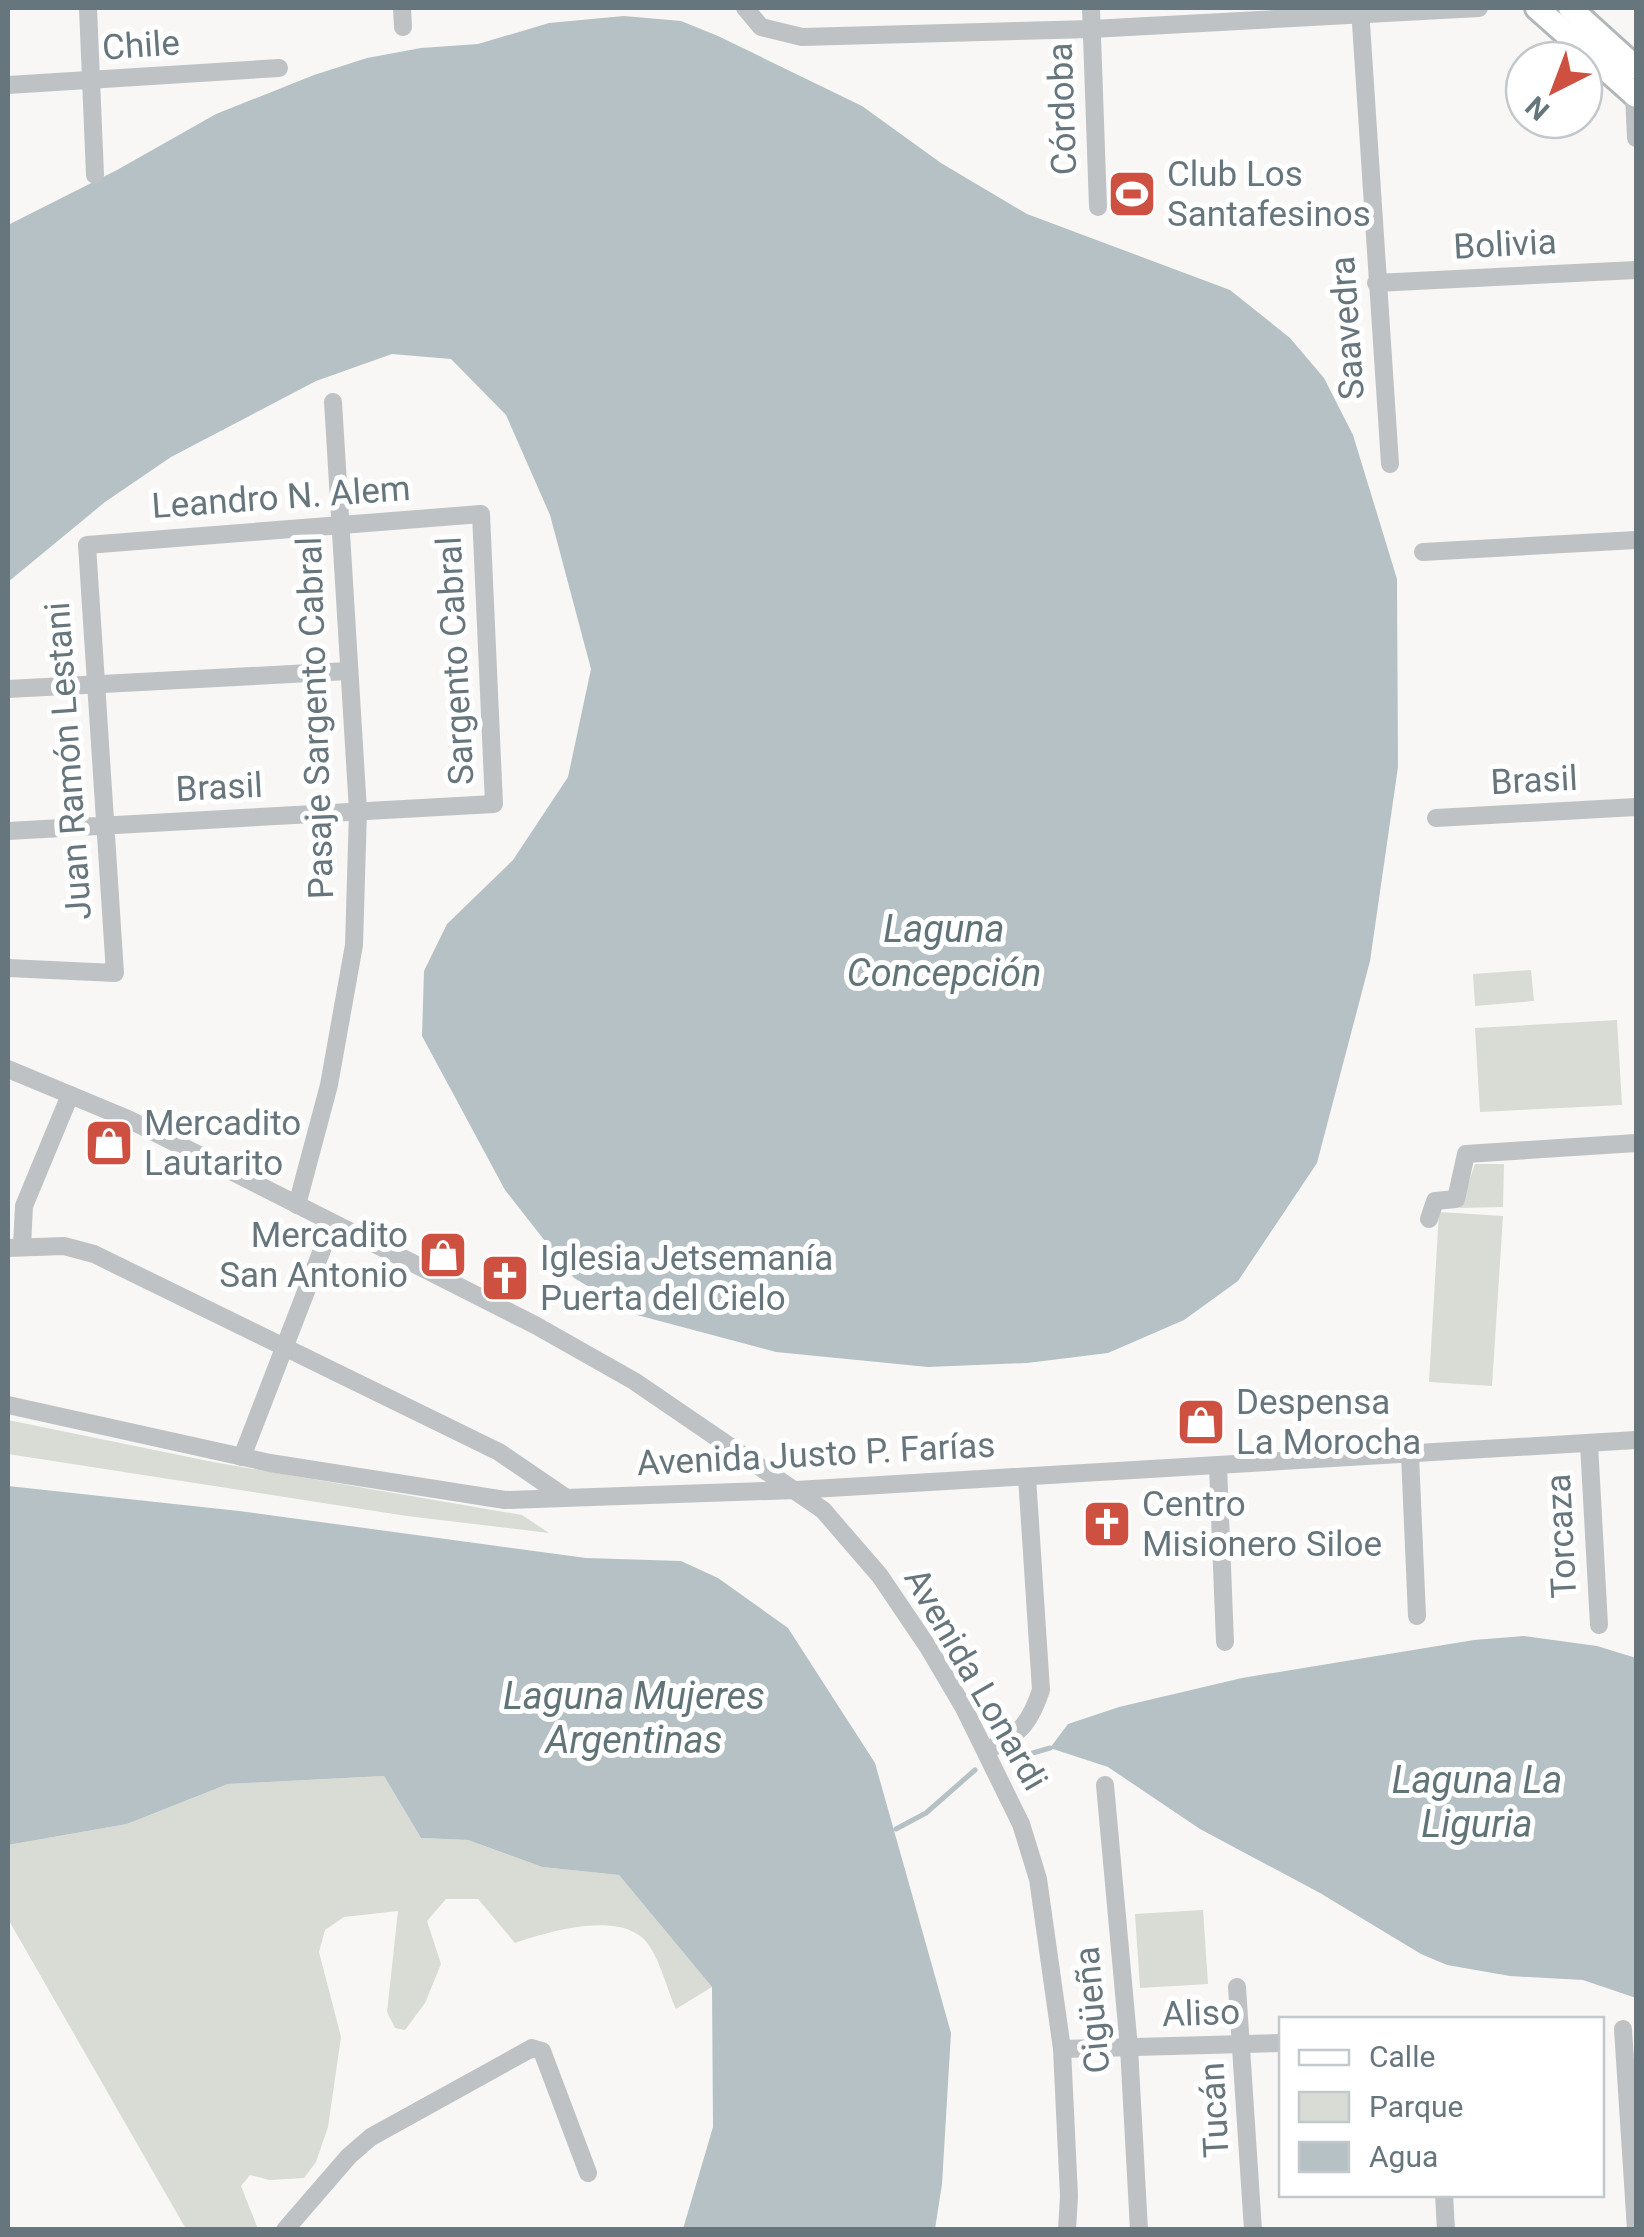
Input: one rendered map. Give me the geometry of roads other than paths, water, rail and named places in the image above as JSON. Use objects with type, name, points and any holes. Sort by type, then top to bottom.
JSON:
[{"type":"main road","points":[[1537,8],[1635,95]]},
{"type":"main road","points":[[1570,8],[1636,68]]},
{"type":"street","points":[[88,8],[96,175]]},
{"type":"street","points":[[402,8],[403,28]]},
{"type":"street","points":[[746,8],[761,27],[802,38],[1092,29],[1360,10],[1479,8]]},
{"type":"street","name":"Córdoba","points":[[1091,8],[1098,207]]},
{"type":"street","name":"Saavedra","points":[[1360,10],[1390,464]]},
{"type":"street","name":"Chile","points":[[8,85],[279,68]]},
{"type":"street","points":[[1635,95],[1636,138]]},
{"type":"street","name":"Bolivia","points":[[1376,283],[1636,270]]},
{"type":"street","name":"Pasaje Sargento Cabral","points":[[297,1205],[329,1085],[354,945],[358,811],[332,402]]},
{"type":"street","name":"Leandro N. Alem","points":[[87,544],[481,514]]},
{"type":"street","name":"Sargento Cabral","points":[[481,514],[494,804]]},
{"type":"street","points":[[1423,552],[1636,540]]},
{"type":"street","name":"Juan Ramón Lestani","points":[[8,968],[114,974],[87,544]]},
{"type":"street","points":[[8,688],[348,671]]},
{"type":"street","name":"Brasil","points":[[8,831],[494,804]]},
{"type":"street","name":"Brasil","points":[[1436,818],[1636,807]]},
{"type":"street","name":"Avenida Lonardi","points":[[8,1069],[128,1120],[534,1325],[634,1382],[823,1510],[880,1576],[928,1647],[1021,1824],[1038,1880],[1062,2049],[1070,2196],[1067,2230]]},
{"type":"street","points":[[70,1095],[24,1206],[15,1248],[64,1246],[94,1254],[499,1452],[565,1497]]},
{"type":"street","points":[[1430,1219],[1435,1201],[1456,1199],[1466,1154],[1636,1142]]},
{"type":"street","points":[[242,1458],[332,1224]]},
{"type":"street","name":"Avenida Justo P. Farías","points":[[8,1405],[242,1458],[505,1500],[796,1490],[1636,1440]]},
{"type":"street","name":"Torcaza","points":[[1589,1444],[1599,1625]]},
{"type":"street","points":[[1410,1454],[1417,1616]]},
{"type":"street","points":[[1218,1466],[1224,1642]]},
{"type":"street","points":[[986,1751],[1020,1733],[1041,1690],[1027,1477]]},
{"type":"street","name":"Cigüeña","points":[[1105,1784],[1129,2048],[1140,2230]]},
{"type":"street","name":"Tucán","points":[[1237,1987],[1253,2230]]},
{"type":"street","points":[[1623,2029],[1636,2230]]},
{"type":"street","name":"Aliso","points":[[1062,2049],[1279,2043]]},
{"type":"street","points":[[285,2230],[349,2156],[371,2137],[532,2048],[542,2051],[588,2173]]},
{"type":"street","points":[[1444,2197],[1446,2230]]},
{"type":"water","name":"Laguna Concepción","points":[[624,16],[681,21],[718,36],[862,106],[941,163],[1027,214],[1230,290],[1290,338],[1324,378],[1353,435],[1397,579],[1398,767],[1370,961],[1317,1163],[1238,1281],[1184,1320],[1108,1353],[1027,1363],[928,1367],[776,1352],[637,1315],[574,1278],[505,1190],[422,1036],[424,971],[447,924],[513,860],[568,777],[591,669],[550,515],[506,415],[451,359],[392,354],[316,381],[171,457],[105,502],[8,582],[8,225],[216,114],[314,75],[367,58],[421,48],[478,44],[549,23]]},
{"type":"water","name":"Laguna Mujeres Argentinas","points":[[8,1486],[239,1511],[586,1558],[681,1561],[718,1578],[788,1628],[875,1763],[951,2033],[942,2184],[935,2229],[683,2229],[713,2127],[712,1987],[619,1875],[542,1867],[468,1840],[421,1838],[384,1776],[228,1784],[127,1824],[8,1845]]},
{"type":"water","name":"Laguna La Liguria","points":[[1524,1636],[1597,1646],[1636,1658],[1636,1998],[1583,1980],[1510,1976],[1447,1965],[1421,1954],[1320,1893],[1200,1829],[1108,1767],[1050,1748],[1068,1724],[1119,1707],[1242,1678],[1474,1640]]},
{"type":"waterway","points":[[1012,1759],[1050,1748]]},
{"type":"waterway","points":[[896,1829],[926,1813],[975,1770]]},
{"type":"place","name":"Club Los Santafesinos","points":[[1132,194]]},
{"type":"place","name":"Mercadito Lautarito","points":[[109,1143]]},
{"type":"place","name":"Mercadito San Antonio","points":[[443,1255]]},
{"type":"place","name":"Iglesia Jetsemanía Puerta del Cielo","points":[[505,1278]]},
{"type":"place","name":"Despensa La Morocha","points":[[1201,1422]]},
{"type":"place","name":"Centro Misionero Siloe","points":[[1107,1524]]}]
